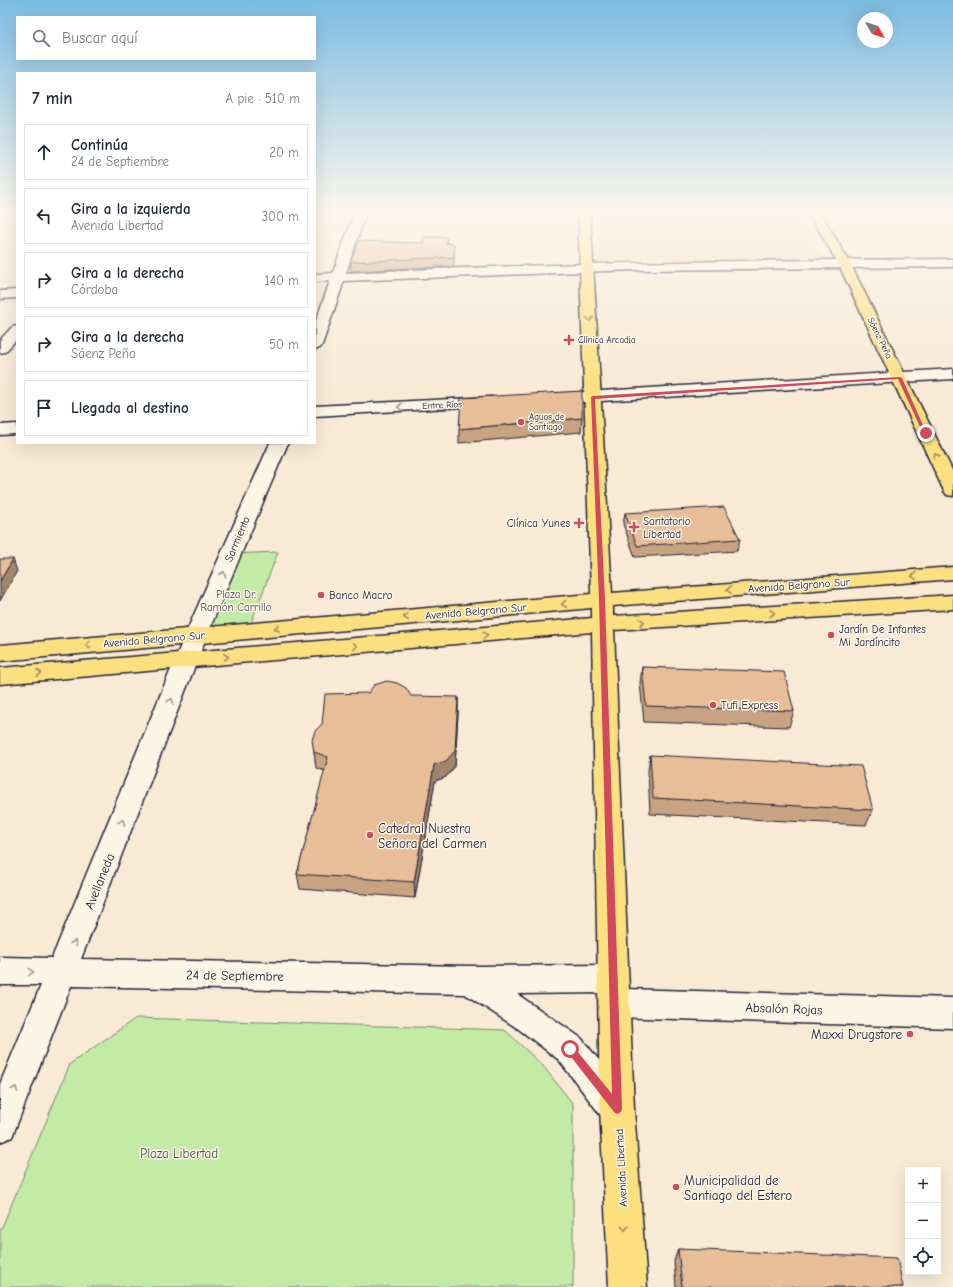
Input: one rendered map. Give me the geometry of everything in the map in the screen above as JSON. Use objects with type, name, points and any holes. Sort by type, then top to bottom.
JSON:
[{"type":"main road","name":"Avenida Libertad","points":[[588,270],[603,612],[617,1109],[628,1287]]},
{"type":"main road","name":"Sáenz Peña","points":[[847,270],[953,491]]},
{"type":"main road","name":"Avenida Belgrano Sur","points":[[0,676],[187,661],[603,612],[953,573]]},
{"type":"main road","name":"Avenida Belgrano Sur","points":[[0,653],[196,635],[603,612],[953,602]]},
{"type":"street","points":[[316,342],[341,270]]},
{"type":"street","points":[[316,278],[531,270]]},
{"type":"street","points":[[0,295],[16,294]]},
{"type":"street","points":[[0,349],[16,331]]},
{"type":"street","points":[[537,400],[953,374]]},
{"type":"street","name":"Entre Ríos","points":[[316,411],[506,402]]},
{"type":"street","points":[[0,430],[16,429]]},
{"type":"street","name":"Sarmiento","points":[[196,635],[279,444]]},
{"type":"street","name":"Avellaneda","points":[[0,1125],[187,661],[196,635]]},
{"type":"street","name":"24 de Septiembre","points":[[0,971],[470,980],[614,991]]},
{"type":"street","points":[[470,980],[531,1020],[570,1049],[617,1109]]},
{"type":"street","name":"Absalón Rojas","points":[[614,991],[953,1013]]},
{"type":"green space","name":"Plaza Dr. Ramón Carrillo","points":[[278,552],[251,623],[203,627],[232,554]]},
{"type":"green space","name":"Plaza Libertad","points":[[136,1018],[505,1030],[543,1066],[573,1104],[573,1287],[0,1287],[0,1232],[70,1064]]},
{"type":"building","points":[[582,391],[582,418],[459,429],[461,398]]},
{"type":"building","points":[[724,507],[740,539],[637,546],[625,513]]},
{"type":"building","points":[[0,559],[13,559],[0,581]]},
{"type":"building","points":[[642,667],[784,672],[794,711],[646,706]]},
{"type":"building","name":"Catedral Nuestra Señora del Carmen","points":[[387,681],[397,683],[406,688],[411,696],[458,697],[455,751],[446,761],[434,765],[414,882],[297,874],[328,757],[314,752],[312,740],[315,731],[322,724],[325,694],[368,693],[374,685]]},
{"type":"building","points":[[650,755],[861,766],[873,810],[653,798]]},
{"type":"building","points":[[678,1249],[897,1258],[903,1287],[682,1287]]},
{"type":"place","name":"Clínica Arcadia","points":[[569,340]]},
{"type":"place","name":"Aguas de Santiago","points":[[521,422]]},
{"type":"place","name":"Clínica Yunes","points":[[579,523]]},
{"type":"place","name":"Santatorio Libertad","points":[[634,527]]},
{"type":"place","name":"Banco Macro","points":[[321,595]]},
{"type":"place","name":"Jardín De Infantes Mi Jardíncito","points":[[831,635]]},
{"type":"place","name":"Tufi Express","points":[[713,705]]},
{"type":"place","name":"Catedral Nuestra Señora del Carmen","points":[[370,835]]},
{"type":"place","name":"Maxxi Drugstore","points":[[910,1034]]},
{"type":"place","name":"Municipalidad de Santiago del Estero","points":[[676,1187]]},
{"type":"route","points":[[570,1049],[617,1109],[602,600],[593,397],[899,378],[926,433]]}]
